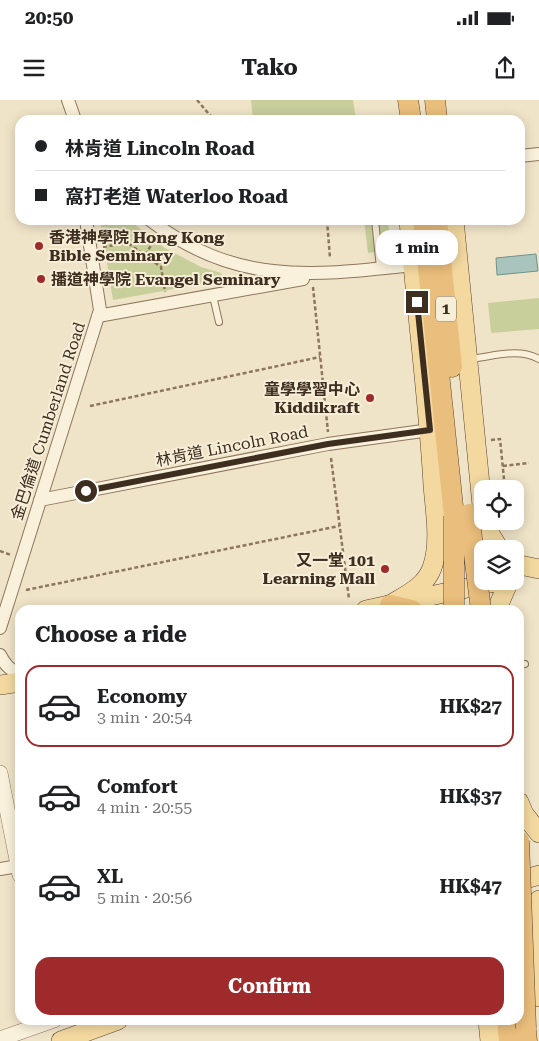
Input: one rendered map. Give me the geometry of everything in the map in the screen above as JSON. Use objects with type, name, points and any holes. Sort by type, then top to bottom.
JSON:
[{"type":"highway","points":[[436,100],[438,115]]},
{"type":"highway","name":"1","points":[[424,225],[453,501],[454,605]]},
{"type":"highway","name":"1","points":[[438,225],[459,439],[474,493]]},
{"type":"highway","points":[[480,530],[481,605]]},
{"type":"highway","points":[[489,590],[493,605]]},
{"type":"highway","points":[[524,988],[527,972]]},
{"type":"main road","points":[[390,605],[418,588],[426,580],[432,569],[435,556],[436,528],[430,430],[409,225]]},
{"type":"main road","points":[[455,225],[468,359],[477,480]]},
{"type":"main road","points":[[436,528],[445,539],[464,540],[478,535],[483,530]]},
{"type":"main road","points":[[524,567],[539,571]]},
{"type":"main road","points":[[524,575],[539,571]]},
{"type":"main road","points":[[390,605],[474,587]]},
{"type":"main road","points":[[499,605],[505,590]]},
{"type":"main road","points":[[0,685],[15,683]]},
{"type":"main road","points":[[524,814],[539,833]]},
{"type":"main road","points":[[524,880],[539,875]]},
{"type":"main road","points":[[527,972],[539,900]]},
{"type":"main road","points":[[524,958],[528,960],[527,972],[539,997]]},
{"type":"main road","points":[[60,1041],[104,1025]]},
{"type":"main road","points":[[488,1025],[490,1041]]},
{"type":"street","points":[[68,100],[73,115]]},
{"type":"street","points":[[525,155],[539,154]]},
{"type":"street","name":"金巴倫道 Cumberland Road","points":[[0,628],[100,310],[87,225]]},
{"type":"street","points":[[157,225],[178,240],[198,250],[239,265],[260,270],[282,273],[329,267],[380,268],[413,266]]},
{"type":"street","points":[[239,265],[245,278],[240,291]]},
{"type":"street","points":[[98,316],[312,277],[329,267]]},
{"type":"street","name":"林肯道 Lincoln Road","points":[[40,500],[328,444],[430,430]]},
{"type":"street","points":[[0,655],[5,664],[15,672]]},
{"type":"street","points":[[0,773],[15,834]]},
{"type":"street","points":[[0,869],[15,870]]},
{"type":"street","points":[[0,1039],[35,1025]]},
{"type":"lane","points":[[376,225],[380,268]]},
{"type":"lane","points":[[213,296],[218,322]]},
{"type":"lane","points":[[468,359],[522,352],[532,355],[539,360]]},
{"type":"path","points":[[197,100],[210,115]]},
{"type":"path","points":[[327,225],[329,267]]},
{"type":"path","points":[[145,255],[156,238]]},
{"type":"path","points":[[102,247],[128,243],[162,267],[166,293]]},
{"type":"path","points":[[313,287],[328,433]]},
{"type":"path","points":[[90,406],[320,357]]},
{"type":"path","points":[[500,439],[504,480]]},
{"type":"path","points":[[330,454],[349,599]]},
{"type":"path","points":[[503,466],[530,463]]},
{"type":"path","points":[[26,590],[339,526]]},
{"type":"path","points":[[0,551],[12,555]]},
{"type":"green space","points":[[251,100],[353,100],[355,115],[252,115]]},
{"type":"green space","points":[[101,225],[135,225],[165,248],[201,267],[221,273],[223,278],[219,281],[113,300]]},
{"type":"green space","points":[[365,225],[388,225],[391,250],[368,253]]},
{"type":"green space","points":[[539,298],[539,329],[491,333],[488,303]]},
{"type":"water","points":[[536,254],[538,271],[497,275],[496,258]]},
{"type":"place","name":"香港神學院 Hong Kong Bible Seminary","points":[[39,246]]},
{"type":"place","name":"播道神學院 Evangel Seminary","points":[[41,279]]},
{"type":"place","name":"童學學習中心 Kiddikraft","points":[[370,398]]},
{"type":"place","name":"又一堂 101 Learning Mall","points":[[385,569]]},
{"type":"route","points":[[86,491],[328,444],[430,430],[417,302]]}]
